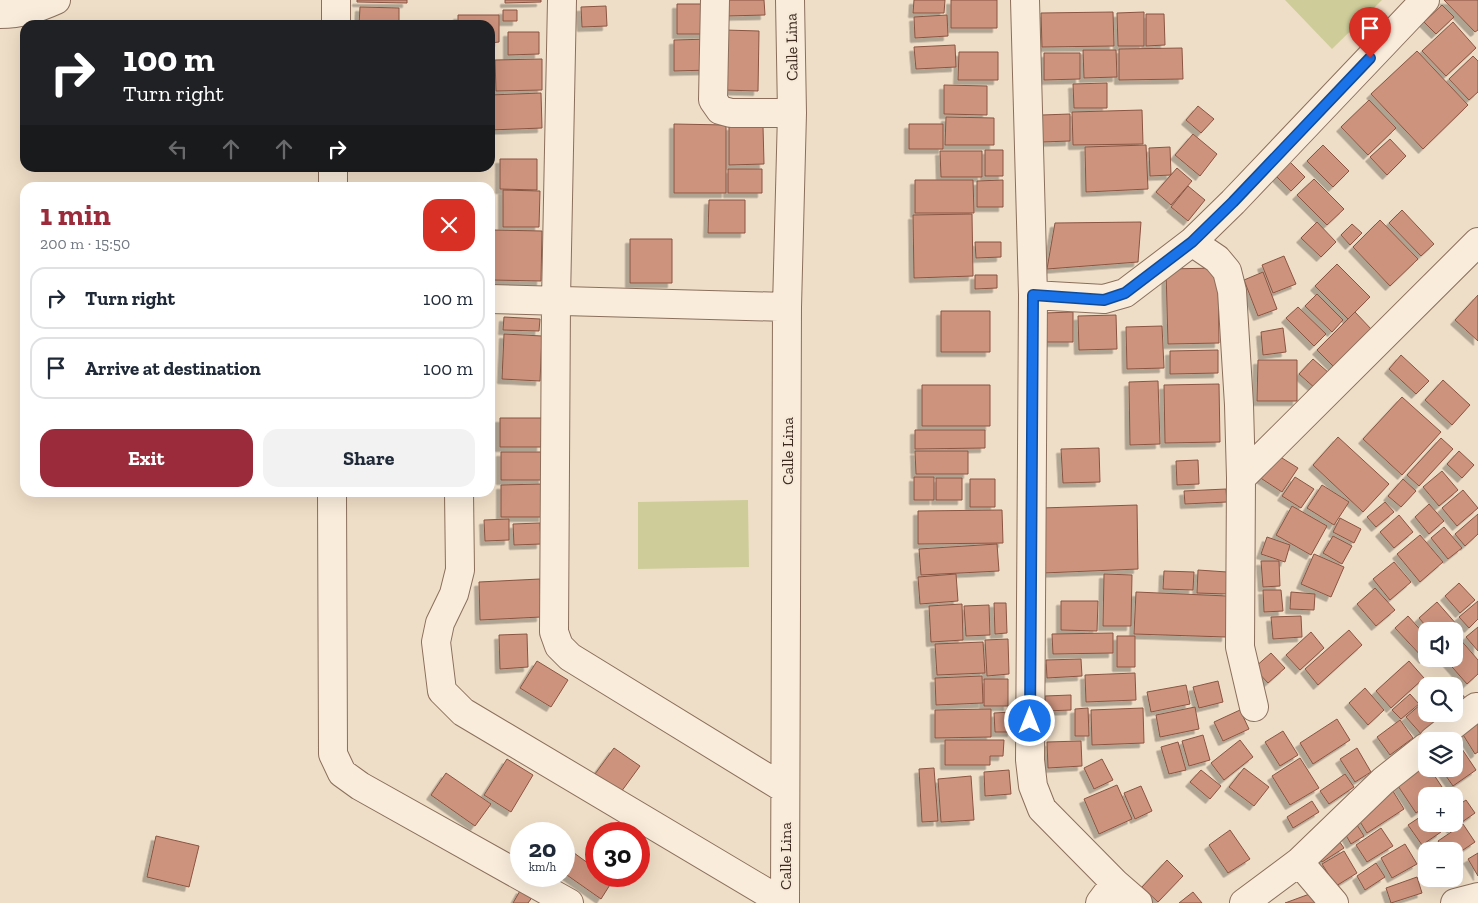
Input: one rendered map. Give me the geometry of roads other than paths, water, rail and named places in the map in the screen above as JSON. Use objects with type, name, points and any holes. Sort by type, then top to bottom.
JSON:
[{"type":"street","points":[[0,14],[17,14],[42,7],[56,0]]},
{"type":"street","points":[[336,0],[336,20]]},
{"type":"street","points":[[562,0],[556,300],[554,632],[559,646],[570,657],[785,789]]},
{"type":"street","points":[[715,0],[713,100],[720,110],[731,113],[792,113]]},
{"type":"street","name":"Calle Lina","points":[[785,903],[787,307],[792,113],[790,0]]},
{"type":"street","points":[[1025,0],[1033,295],[1030,760],[1033,786],[1042,808],[1107,893],[1138,903]]},
{"type":"street","points":[[1033,295],[1104,300],[1125,293],[1192,242],[1233,202],[1425,0]]},
{"type":"street","points":[[1192,242],[1217,259],[1227,271],[1232,291],[1239,404],[1241,478],[1240,646],[1254,707]]},
{"type":"street","points":[[1241,478],[1478,242]]},
{"type":"street","points":[[495,299],[787,307]]},
{"type":"street","points":[[332,497],[333,754],[342,773],[360,786],[569,903]]},
{"type":"street","points":[[459,497],[460,570],[454,594],[440,623],[436,642],[442,691],[463,712],[785,903]]},
{"type":"street","points":[[1444,732],[1476,707]]},
{"type":"street","points":[[1244,903],[1299,862],[1383,781],[1418,753]]},
{"type":"street","points":[[1299,862],[1334,903]]},
{"type":"street","points":[[1455,903],[1478,897]]}]
